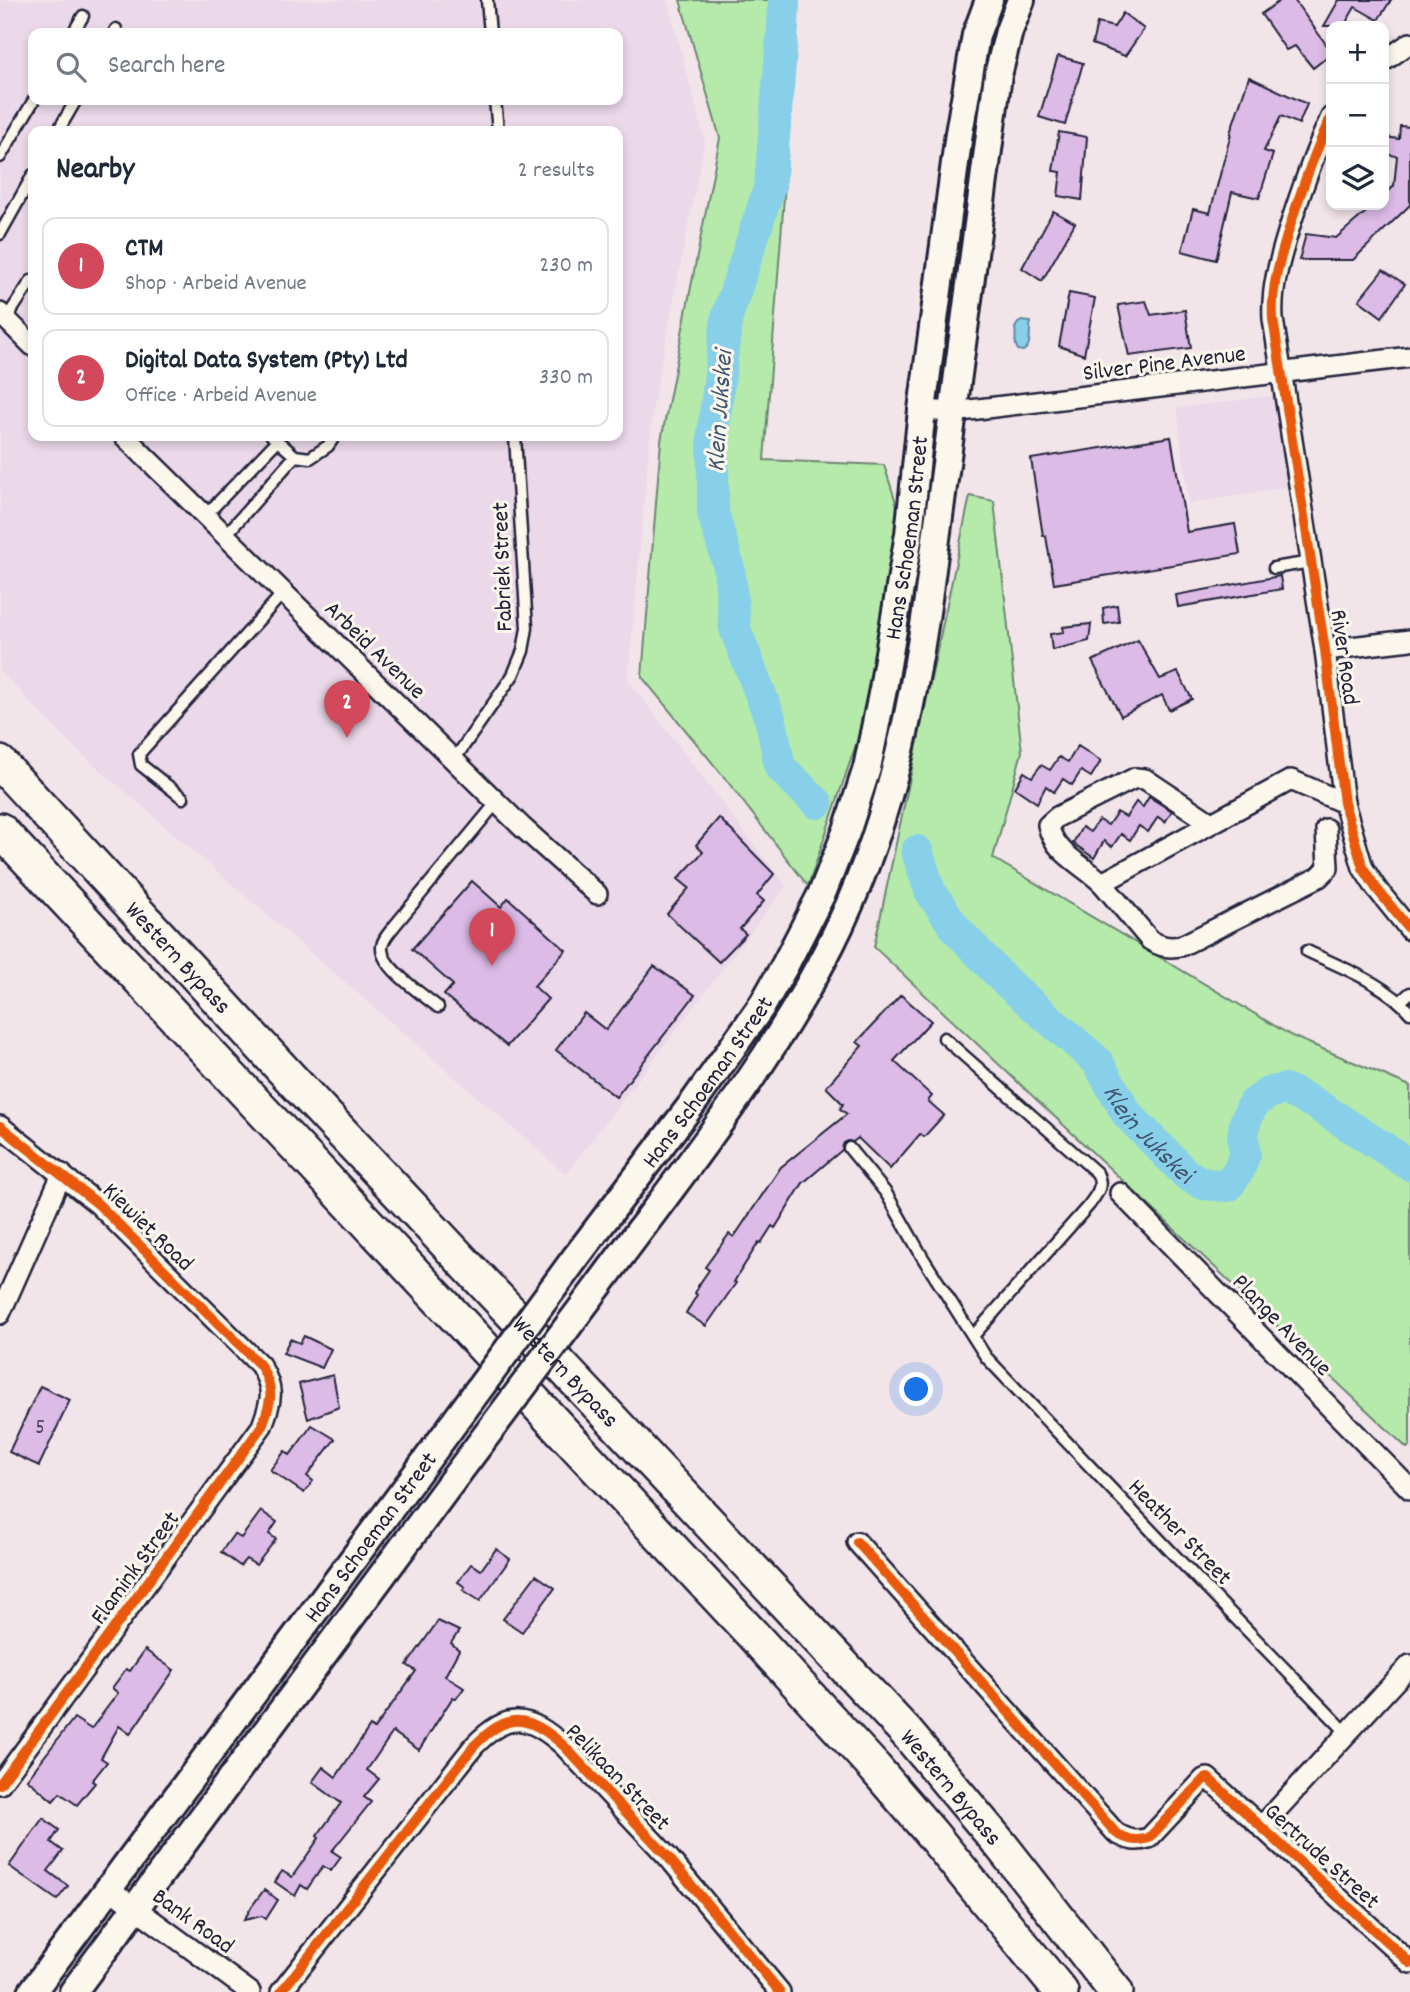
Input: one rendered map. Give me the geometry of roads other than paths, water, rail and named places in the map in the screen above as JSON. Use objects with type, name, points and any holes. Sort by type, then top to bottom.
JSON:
[{"type":"highway","name":"Western Bypass","points":[[0,763],[297,1085],[906,1732],[1000,1844],[1116,1992]]},
{"type":"highway","name":"Western Bypass","points":[[0,830],[752,1633],[931,1833],[1061,1992]]},
{"type":"main road","name":"Hans Schoeman Street","points":[[32,1992],[576,1257],[689,1109],[762,1004],[823,891],[847,830],[874,738],[909,534],[922,410],[959,133],[975,44],[989,0]]},
{"type":"main road","name":"Hans Schoeman Street","points":[[73,1992],[752,1077],[810,983],[831,943],[879,828],[915,685],[998,75],[1009,31],[1021,0]]},
{"type":"street","points":[[1389,58],[1410,43]]},
{"type":"street","name":"River Road","points":[[1326,127],[1299,197],[1275,281],[1272,305],[1325,650],[1344,803],[1363,868],[1410,930]]},
{"type":"street","points":[[3,316],[28,341]]},
{"type":"street","name":"Silver Pine Avenue","points":[[922,410],[953,412],[1410,357]]},
{"type":"street","name":"Arbeid Avenue","points":[[129,441],[497,802],[597,894]]},
{"type":"street","points":[[1325,650],[1410,640]]},
{"type":"street","points":[[1211,823],[1145,779],[1135,778],[1057,817],[1048,825],[1051,838],[1068,856],[1102,883],[1150,940],[1169,948],[1181,946],[1319,877],[1328,868],[1326,829]]},
{"type":"street","points":[[1102,883],[1291,780],[1344,803]]},
{"type":"street","name":"Kiewiet Road","points":[[0,1126],[98,1204],[260,1365]]},
{"type":"street","points":[[0,1314],[62,1174]]},
{"type":"street","name":"Plange Avenue","points":[[1120,1193],[1410,1489]]},
{"type":"street","name":"Flamink Street","points":[[0,1784],[262,1426],[271,1395],[269,1380],[260,1365]]},
{"type":"street","name":"Gertrude Street","points":[[858,1542],[1116,1833],[1126,1839],[1139,1841],[1149,1838],[1204,1779],[1208,1779],[1410,1963]]},
{"type":"street","points":[[1261,1827],[1410,1665]]},
{"type":"street","name":"Pelikaan Street","points":[[281,1992],[474,1746],[494,1728],[514,1721],[523,1721],[541,1728],[564,1746],[668,1857],[780,1992]]},
{"type":"street","name":"Bank Road","points":[[108,1888],[250,1992]]},
{"type":"lane","points":[[487,0],[490,28]]},
{"type":"lane","points":[[76,28],[83,16]]},
{"type":"lane","points":[[0,157],[31,105]]},
{"type":"lane","points":[[61,126],[73,105]]},
{"type":"lane","points":[[495,105],[498,126]]},
{"type":"lane","points":[[0,234],[28,184]]},
{"type":"lane","points":[[3,316],[28,285]]},
{"type":"lane","points":[[205,516],[272,441]]},
{"type":"lane","points":[[278,441],[295,456],[310,458],[332,441]]},
{"type":"lane","name":"Fabriek Street","points":[[454,760],[513,675],[523,651],[527,628],[515,441]]},
{"type":"lane","points":[[225,536],[295,456]]},
{"type":"lane","points":[[1274,568],[1311,562]]},
{"type":"lane","points":[[183,798],[141,765],[139,754],[283,593]]},
{"type":"lane","points":[[438,1007],[388,964],[382,945],[396,924],[497,802]]},
{"type":"lane","points":[[1307,951],[1355,973],[1401,1001],[1410,1013]]},
{"type":"lane","points":[[1401,1001],[1410,993]]},
{"type":"lane","points":[[944,1038],[1097,1173],[1101,1185],[1089,1205],[974,1335]]},
{"type":"lane","name":"Heather Street","points":[[849,1148],[886,1193],[923,1258],[986,1357],[1347,1733]]},
{"type":"water","points":[[1022,321],[1031,322],[1029,342],[1023,351],[1018,350],[1015,342],[1015,328]]},
{"type":"waterway","name":"Klein Jukskei","points":[[784,0],[770,185],[727,317],[713,432],[713,513],[729,567],[735,629],[771,721],[780,767],[817,803]]},
{"type":"waterway","name":"Klein Jukskei","points":[[917,851],[930,891],[956,929],[1005,981],[1097,1061],[1127,1114],[1187,1175],[1204,1184],[1228,1186],[1239,1170],[1245,1154],[1245,1123],[1252,1105],[1268,1093],[1285,1089],[1314,1103],[1410,1165]]},
{"type":"place","name":"Digital Data System (Pty) Ltd","points":[[347,738]]},
{"type":"place","name":"CTM","points":[[492,966]]}]
